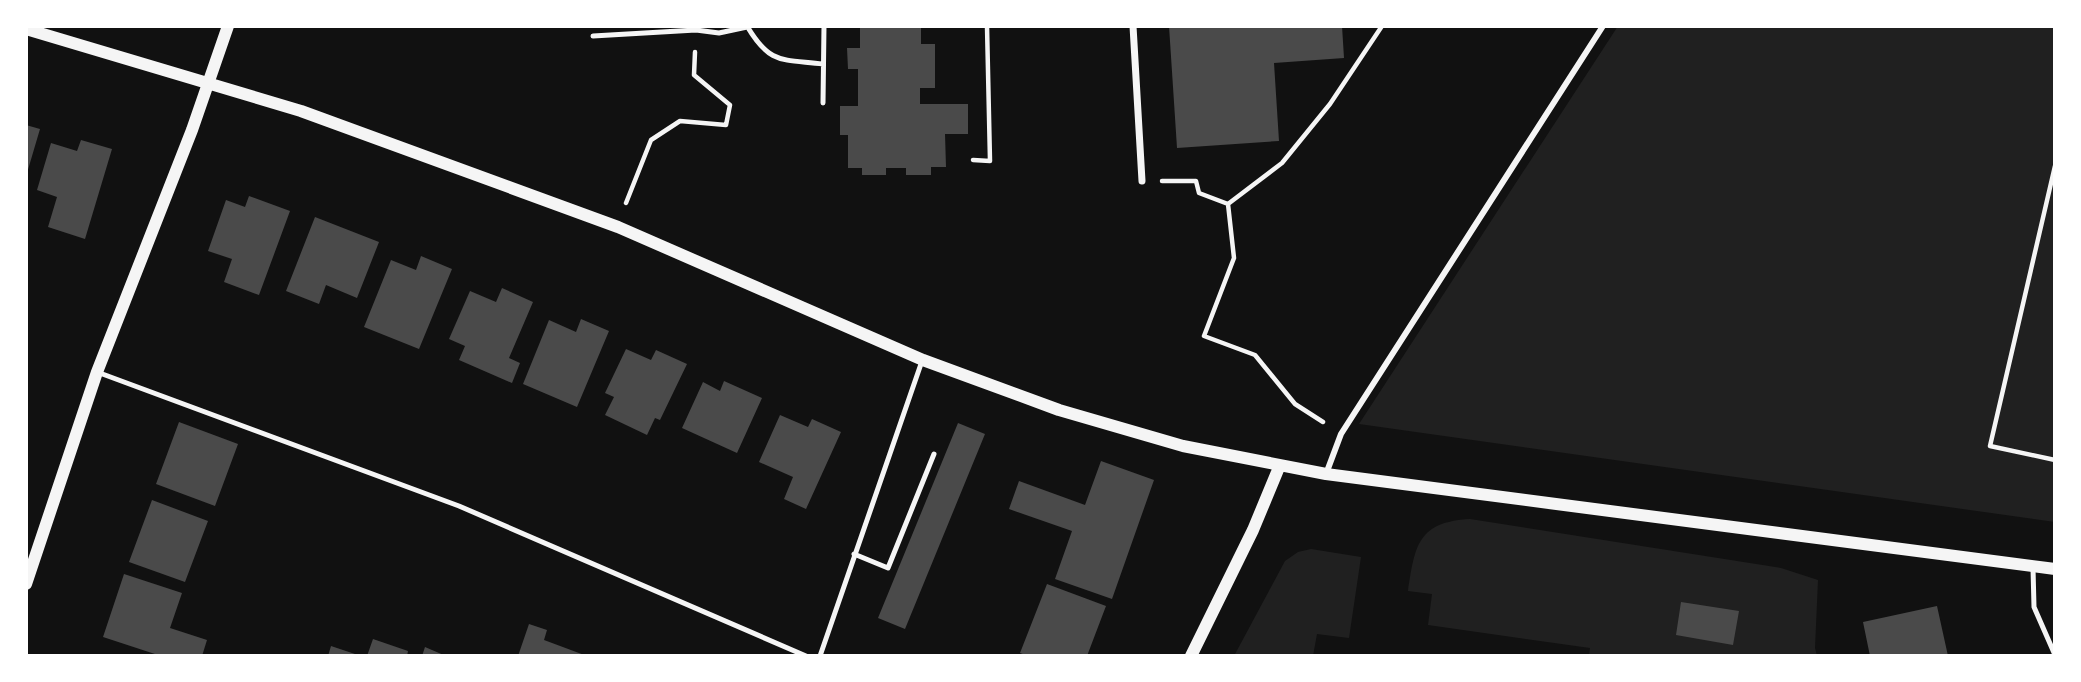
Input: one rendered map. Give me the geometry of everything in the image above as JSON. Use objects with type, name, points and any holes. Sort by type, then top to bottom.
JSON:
[{"type":"street","points":[[26,584],[97,372],[209,83],[228,26]]},
{"type":"street","points":[[1133,26],[1142,181]]},
{"type":"street","points":[[1326,474],[1341,434],[1603,26]]},
{"type":"street","points":[[26,29],[301,111],[618,227],[923,360],[1059,410],[1183,446],[1326,474],[2055,569]]},
{"type":"street","points":[[1191,656],[1253,530],[1280,465]]},
{"type":"lane","points":[[823,103],[824,26]]},
{"type":"lane","points":[[593,36],[696,30],[719,33],[747,27],[760,47],[778,59],[823,64]]},
{"type":"lane","points":[[820,656],[923,360]]},
{"type":"lane","points":[[97,372],[459,506],[806,656]]},
{"type":"lane","points":[[855,554],[888,568],[934,454]]},
{"type":"lane","points":[[2034,566],[2034,607],[2055,655]]},
{"type":"path","points":[[973,160],[990,161],[987,26]]},
{"type":"path","points":[[1228,204],[1282,163],[1329,104],[1382,26]]},
{"type":"path","points":[[618,227],[651,140],[680,121],[726,125],[730,105],[694,75],[696,30]]},
{"type":"path","points":[[2055,166],[1990,446],[2055,460]]},
{"type":"path","points":[[1142,181],[1196,181],[1199,193],[1228,204]]},
{"type":"path","points":[[1228,204],[1234,258],[1204,336],[1255,355],[1295,404],[1341,434]]},
{"type":"shaded area","points":[[1618,26],[2055,26],[2055,522],[1359,424]]},
{"type":"shaded area","points":[[1470,519],[1781,568],[1818,580],[1815,648],[1817,656],[1589,656],[1590,648],[1428,625],[1432,594],[1408,591],[1417,549],[1429,531],[1439,525]]},
{"type":"shaded area","points":[[1311,549],[1361,557],[1349,638],[1317,634],[1313,656],[1234,656],[1285,561],[1298,552]]},
{"type":"building","points":[[860,26],[921,26],[921,44],[935,44],[935,88],[920,88],[920,104],[968,104],[968,134],[945,134],[946,167],[931,167],[931,175],[906,175],[906,168],[886,168],[886,175],[862,175],[862,168],[848,168],[848,135],[840,135],[840,106],[858,106],[858,69],[848,69],[847,48],[860,48]]},
{"type":"building","points":[[1169,26],[1342,26],[1344,58],[1274,63],[1279,141],[1177,148]]},
{"type":"building","points":[[26,125],[40,129],[27,173],[26,173]]},
{"type":"building","points":[[81,140],[112,149],[85,239],[48,227],[57,197],[37,190],[51,143],[77,151]]},
{"type":"building","points":[[249,196],[290,211],[259,295],[224,282],[232,259],[208,251],[226,200],[245,207]]},
{"type":"building","points":[[315,217],[379,242],[357,298],[326,285],[319,304],[286,291]]},
{"type":"building","points":[[421,256],[452,269],[419,349],[364,327],[391,260],[416,270]]},
{"type":"building","points":[[502,288],[533,302],[509,358],[520,363],[512,383],[459,360],[465,346],[449,339],[470,291],[496,302]]},
{"type":"building","points":[[581,319],[609,331],[577,407],[523,384],[549,320],[576,332]]},
{"type":"building","points":[[626,349],[651,360],[656,350],[687,364],[660,420],[655,418],[647,435],[605,415],[614,397],[605,393]]},
{"type":"building","points":[[724,381],[762,398],[737,453],[682,428],[703,382],[720,391]]},
{"type":"building","points":[[780,415],[808,427],[812,419],[841,432],[806,509],[784,499],[793,477],[759,462]]},
{"type":"building","points":[[179,422],[238,444],[215,506],[156,484]]},
{"type":"building","points":[[958,423],[985,434],[905,629],[878,618]]},
{"type":"building","points":[[1101,461],[1154,480],[1112,599],[1055,579],[1072,531],[1009,509],[1019,481],[1085,505]]},
{"type":"building","points":[[152,500],[208,521],[185,582],[129,562]]},
{"type":"building","points":[[124,574],[182,593],[170,628],[207,640],[202,656],[161,656],[103,637]]},
{"type":"building","points":[[1047,584],[1106,606],[1087,656],[1028,656],[1020,653]]},
{"type":"building","points":[[1681,602],[1739,611],[1733,645],[1676,635]]},
{"type":"building","points":[[1937,606],[1948,656],[1870,656],[1863,622]]},
{"type":"building","points":[[529,624],[547,630],[544,640],[587,656],[518,656]]},
{"type":"building","points":[[373,639],[408,651],[407,656],[367,656]]},
{"type":"building","points":[[331,646],[358,655],[358,656],[328,656]]},
{"type":"building","points":[[425,647],[446,656],[422,656]]}]
